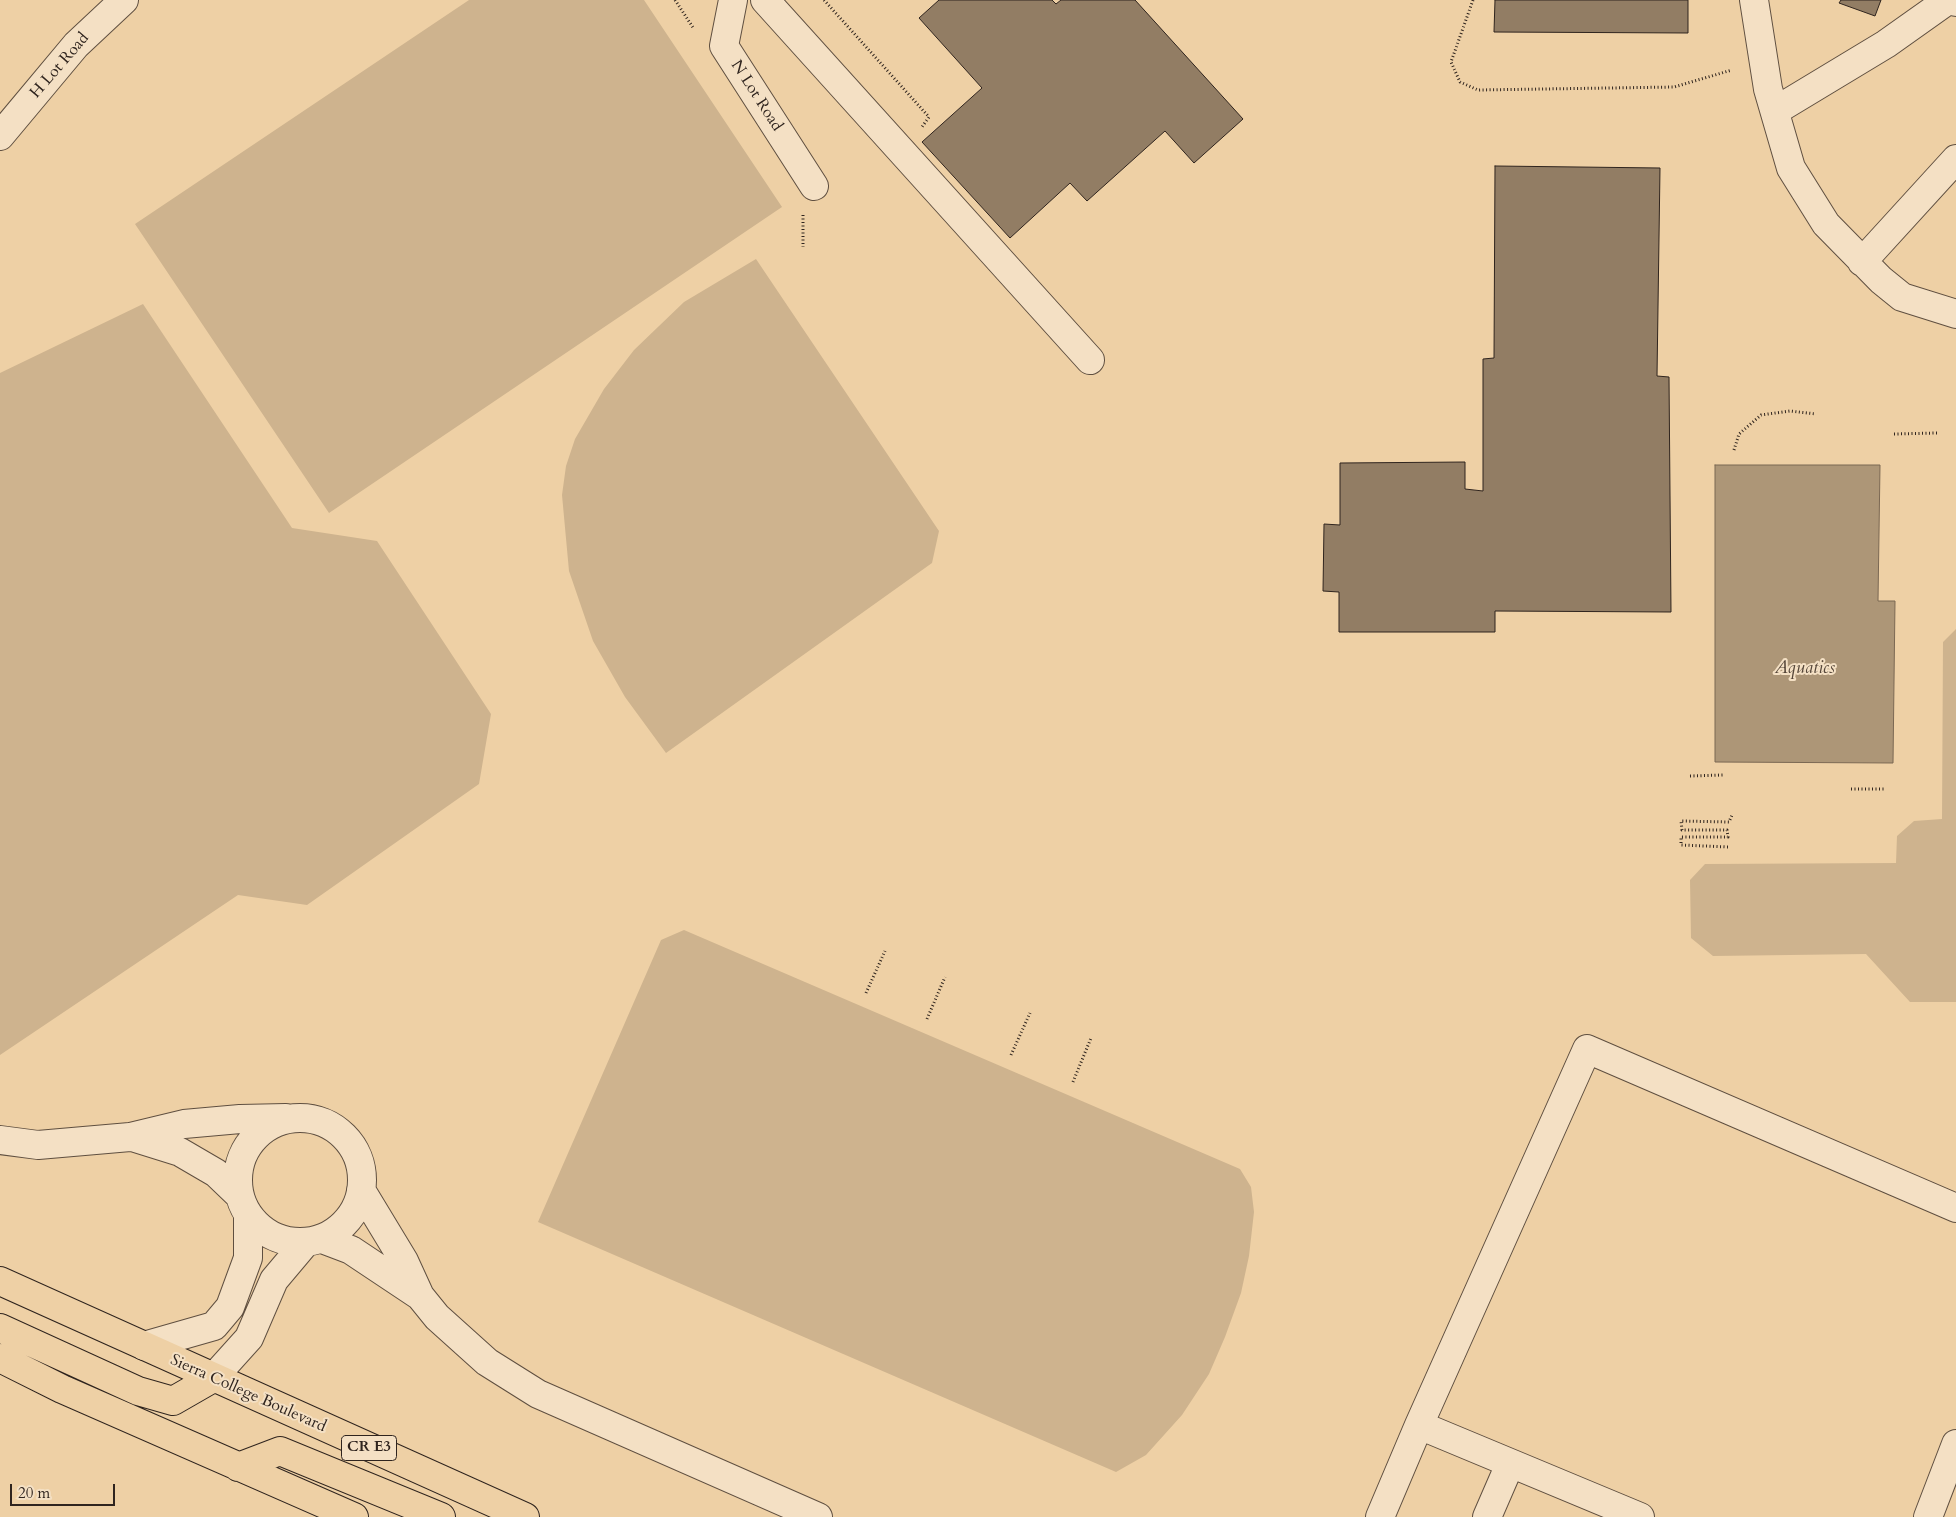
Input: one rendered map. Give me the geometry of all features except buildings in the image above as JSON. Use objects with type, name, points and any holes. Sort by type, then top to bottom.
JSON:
[{"type":"main road","name":"Sierra College Boulevard","points":[[0,1281],[525,1517]]},
{"type":"main road","points":[[0,1328],[130,1388],[173,1401],[213,1378]]},
{"type":"main road","points":[[0,1358],[62,1389],[354,1517]]},
{"type":"main road","points":[[238,1466],[280,1451],[441,1517]]},
{"type":"street","name":"H Lot Road","points":[[0,136],[76,45],[124,0]]},
{"type":"street","name":"N Lot Road","points":[[733,0],[724,46],[814,186]]},
{"type":"street","points":[[765,0],[1090,360]]},
{"type":"street","points":[[1754,0],[1768,89],[1791,168],[1826,224],[1862,262],[1902,297],[1956,314]]},
{"type":"street","points":[[1775,110],[1886,44],[1948,0],[1956,2]]},
{"type":"street","points":[[1862,262],[1956,159]]},
{"type":"street","points":[[1380,1517],[1419,1425],[1587,1049],[1956,1208]]},
{"type":"street","points":[[144,1346],[214,1326],[230,1307],[248,1258],[244,1206],[238,1177],[242,1158],[251,1141],[283,1120],[302,1118]]},
{"type":"street","points":[[0,1140],[38,1145],[130,1136],[184,1124],[240,1119],[302,1118],[321,1121],[338,1130],[351,1144],[359,1162],[361,1190],[404,1261],[420,1296],[437,1317],[487,1362],[538,1394],[818,1517]]},
{"type":"street","points":[[130,1136],[180,1152],[216,1173],[261,1229],[282,1240],[314,1240],[352,1250],[420,1296]]},
{"type":"street","points":[[213,1378],[248,1338],[274,1280],[314,1240],[347,1221],[361,1190]]},
{"type":"street","points":[[1419,1425],[1640,1517]]},
{"type":"street","points":[[1928,1517],[1956,1444]]},
{"type":"street","points":[[1487,1517],[1510,1464]]},
{"type":"path","points":[[824,0],[929,117]]},
{"type":"path","points":[[1473,0],[1451,62],[1460,82],[1478,90],[1674,87],[1736,69]]},
{"type":"path","points":[[1734,450],[1739,434],[1761,415],[1790,411],[1816,414]]},
{"type":"path","points":[[1894,434],[1937,433]]},
{"type":"path","points":[[1690,776],[1723,775]]},
{"type":"path","points":[[1851,789],[1885,789]]},
{"type":"path","points":[[1728,847],[1681,845],[1681,837],[1728,837],[1727,830],[1682,830],[1681,822],[1729,822],[1732,815]]},
{"type":"path","points":[[866,993],[885,951]]},
{"type":"path","points":[[928,1019],[945,977]]},
{"type":"path","points":[[1011,1055],[1030,1013]]},
{"type":"path","points":[[1073,1082],[1092,1038]]},
{"type":"shaded area","points":[[469,0],[644,0],[782,207],[329,513],[135,224]]},
{"type":"shaded area","points":[[756,259],[939,531],[932,563],[666,753],[625,697],[593,641],[569,571],[562,495],[566,466],[575,439],[604,389],[634,350],[684,302]]},
{"type":"shaded area","points":[[143,304],[292,528],[377,541],[491,714],[479,784],[307,905],[238,895],[0,1055],[0,373]]},
{"type":"shaded area","points":[[1956,629],[1956,1002],[1910,1002],[1866,954],[1713,956],[1691,938],[1690,880],[1705,864],[1896,863],[1897,836],[1914,821],[1942,819],[1943,642]]},
{"type":"shaded area","points":[[684,930],[1240,1169],[1251,1187],[1254,1212],[1249,1256],[1241,1293],[1209,1374],[1182,1415],[1146,1455],[1116,1472],[538,1222],[661,940]]},
{"type":"water","name":"Aquatics","points":[[1715,465],[1880,465],[1878,601],[1895,601],[1893,763],[1715,762]]}]
